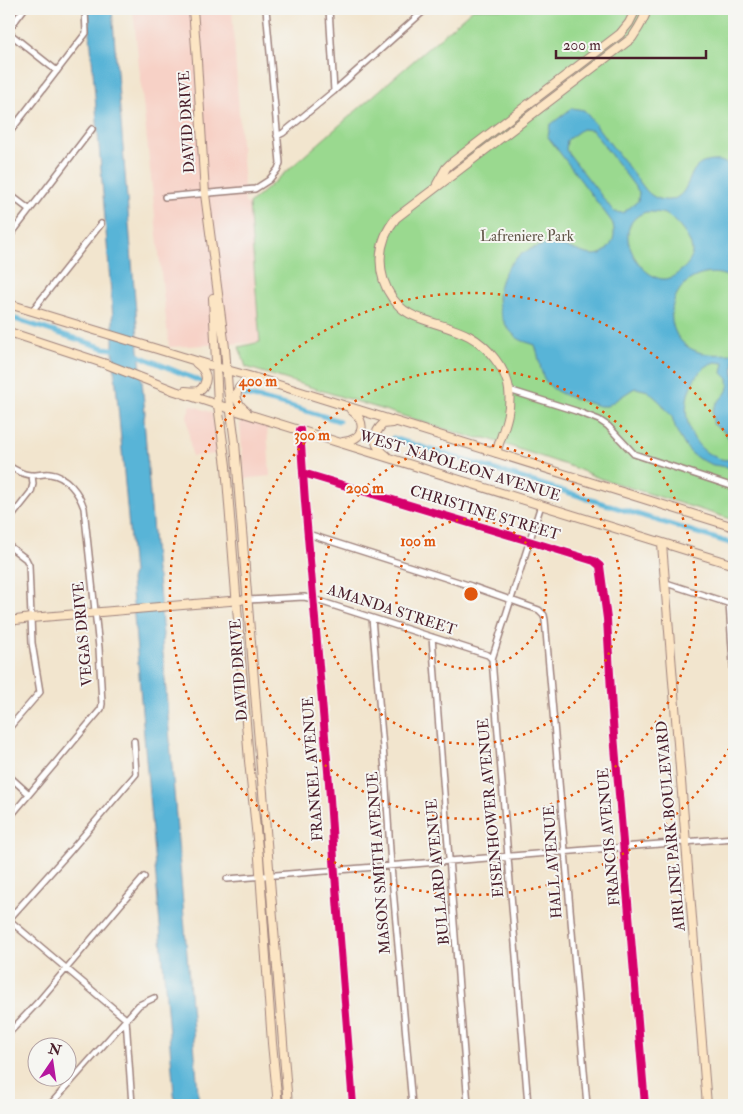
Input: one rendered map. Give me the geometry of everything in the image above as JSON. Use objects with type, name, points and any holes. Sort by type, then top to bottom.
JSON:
[{"type":"main road","name":"DAVID DRIVE","points":[[193,9],[205,194],[235,443],[288,1105]]},
{"type":"main road","points":[[435,188],[450,164],[620,34],[629,23],[636,9]]},
{"type":"main road","points":[[496,453],[509,413],[510,390],[503,371],[490,352],[481,343],[466,334],[415,317],[399,305],[386,287],[380,258],[382,246],[396,218],[632,38],[640,26],[647,9]]},
{"type":"main road","name":"DAVID DRIVE","points":[[209,234],[218,405],[226,466],[278,1105]]},
{"type":"main road","name":"WEST NAPOLEON AVENUE","points":[[10,305],[256,378],[734,528]]},
{"type":"main road","name":"WEST NAPOLEON AVENUE","points":[[10,335],[106,364],[175,391],[230,409],[734,566]]},
{"type":"main road","points":[[175,391],[197,392],[203,387],[206,377],[204,371],[193,360]]},
{"type":"main road","points":[[252,415],[240,407],[237,400],[237,391],[240,386],[256,378]]},
{"type":"main road","points":[[338,442],[354,439],[361,430],[362,424],[360,419],[346,407]]},
{"type":"main road","points":[[391,458],[379,450],[376,444],[377,432],[384,424],[400,423]]},
{"type":"main road","name":"AIRLINE PARK BOULEVARD","points":[[662,544],[707,1105]]},
{"type":"main road","points":[[720,561],[734,561]]},
{"type":"main road","name":"AMANDA STREET","points":[[9,621],[133,608],[247,600]]},
{"type":"main road","points":[[248,740],[258,739]]},
{"type":"street","points":[[9,29],[24,9]]},
{"type":"street","points":[[9,133],[86,33],[85,9]]},
{"type":"street","points":[[165,196],[255,189],[269,180],[278,169],[280,163],[266,9]]},
{"type":"street","points":[[329,9],[334,91]]},
{"type":"street","points":[[277,136],[334,91],[426,9]]},
{"type":"street","points":[[9,33],[57,71]]},
{"type":"street","points":[[9,237],[92,130]]},
{"type":"street","points":[[9,194],[30,210]]},
{"type":"street","points":[[32,311],[101,224]]},
{"type":"street","points":[[510,390],[599,420],[608,426],[634,454],[734,487]]},
{"type":"street","name":"FRANKEL AVENUE","points":[[300,430],[330,783],[353,1105]]},
{"type":"street","name":"VEGAS DRIVE","points":[[9,466],[20,472],[32,475],[50,474],[62,478],[73,488],[84,508],[99,648],[102,704],[101,709],[9,818]]},
{"type":"street","name":"CHRISTINE STREET","points":[[303,472],[594,561],[600,567]]},
{"type":"street","points":[[9,520],[31,492],[33,484],[32,475]]},
{"type":"street","name":"EISENHOWER AVENUE","points":[[528,1105],[492,659],[541,505]]},
{"type":"street","points":[[308,534],[511,600]]},
{"type":"street","points":[[9,546],[26,559],[29,565],[32,643],[40,692],[9,728]]},
{"type":"street","name":"FRANCIS AVENUE","points":[[600,567],[607,619],[612,711],[645,1105]]},
{"type":"street","points":[[666,583],[731,604],[734,680]]},
{"type":"street","name":"AMANDA STREET","points":[[247,600],[304,597],[314,599],[487,655],[492,659]]},
{"type":"street","name":"HALL AVENUE","points":[[511,600],[539,610],[544,617],[566,852],[586,1105]]},
{"type":"street","name":"MASON SMITH AVENUE","points":[[372,618],[412,1105]]},
{"type":"street","name":"BULLARD AVENUE","points":[[432,637],[468,1105]]},
{"type":"street","points":[[132,1105],[126,1019],[9,920],[136,774],[134,740]]},
{"type":"street","points":[[9,776],[30,794]]},
{"type":"street","points":[[227,879],[734,838]]},
{"type":"street","points":[[9,1033],[144,877]]},
{"type":"street","points":[[50,1105],[139,1005],[154,998]]},
{"type":"shaded area","points":[[133,9],[232,9],[245,203],[249,204],[260,342],[169,347]]},
{"type":"shaded area","points":[[191,405],[212,413],[218,454],[192,456],[187,415]]},
{"type":"shaded area","points":[[246,418],[267,427],[270,476],[243,479],[240,424]]},
{"type":"green space","name":"Lafreniere Park","points":[[473,9],[734,9],[734,520],[599,478],[486,438],[474,438],[246,367],[239,347],[260,342],[249,204]]},
{"type":"water","points":[[88,9],[112,9],[199,1105],[175,1105],[131,580],[133,573],[113,351],[113,318]]},
{"type":"water","points":[[572,108],[584,110],[646,190],[659,199],[669,200],[679,196],[700,164],[717,161],[723,162],[734,170],[734,281],[724,275],[713,273],[692,279],[682,287],[675,298],[672,322],[676,334],[684,344],[696,351],[705,354],[734,354],[734,459],[734,468],[713,465],[691,453],[677,432],[672,417],[648,391],[636,388],[607,406],[599,406],[567,396],[552,388],[543,376],[535,345],[518,338],[504,321],[499,308],[498,295],[501,282],[515,259],[526,251],[549,245],[563,246],[591,255],[600,254],[608,248],[614,236],[612,222],[548,137],[550,125]],"holes":[[[582,129],[592,130],[639,192],[638,201],[623,213],[614,212],[566,150],[567,140]],[[646,212],[662,213],[671,218],[690,242],[692,253],[688,264],[670,278],[660,279],[650,274],[640,265],[633,254],[629,242],[629,230],[634,219]],[[715,362],[724,363],[722,373],[728,379],[728,385],[726,393],[713,410],[713,424],[725,432],[729,439],[734,459],[725,460],[717,458],[700,446],[692,435],[688,421],[686,407],[694,380],[703,369]]]},
{"type":"waterway","points":[[9,317],[104,348],[120,350]]},
{"type":"waterway","points":[[135,354],[202,382]]},
{"type":"waterway","points":[[241,394],[339,421]]},
{"type":"waterway","points":[[393,438],[733,544]]},
{"type":"cycle path","points":[[300,430],[353,1105]]},
{"type":"cycle path","points":[[303,473],[594,561],[600,566],[607,619],[612,711],[645,1105]]}]
